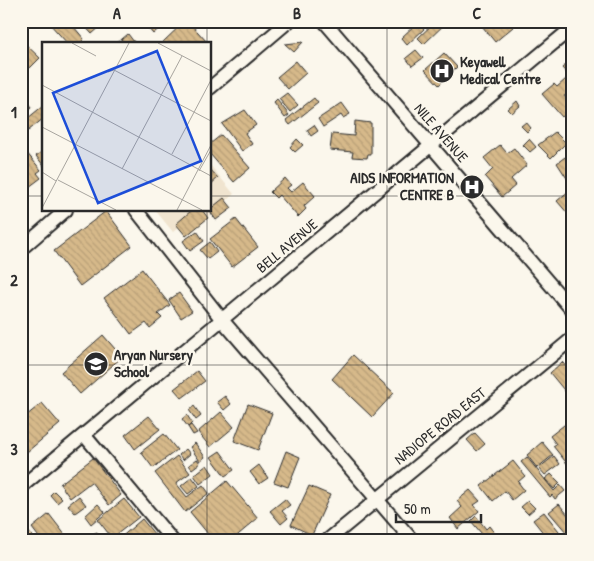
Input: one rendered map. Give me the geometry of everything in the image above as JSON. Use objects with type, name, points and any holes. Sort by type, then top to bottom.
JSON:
[{"type":"street","points":[[211,87],[289,21]]},
{"type":"street","name":"NILE AVENUE","points":[[324,21],[573,311]]},
{"type":"street","name":"BELL AVENUE","points":[[21,487],[223,321],[573,27]]},
{"type":"street","points":[[21,249],[65,211]]},
{"type":"street","points":[[137,211],[223,321],[412,540]]},
{"type":"street","name":"NADIOPE ROAD EAST","points":[[328,540],[573,338]]},
{"type":"street","points":[[84,436],[172,540]]},
{"type":"shaded area","points":[[211,166],[234,194],[207,217],[203,211],[211,211]]},
{"type":"shaded area","points":[[156,211],[198,211],[173,232]]},
{"type":"building","points":[[52,21],[80,21],[74,27],[84,39],[81,42],[66,42],[49,23]]},
{"type":"building","points":[[80,21],[96,21],[101,26],[92,34]]},
{"type":"building","points":[[142,21],[167,21],[153,34]]},
{"type":"building","points":[[185,21],[188,21],[207,42],[163,42]]},
{"type":"building","points":[[436,21],[448,21],[424,44],[418,38]]},
{"type":"building","points":[[478,21],[508,21],[513,27],[495,42]]},
{"type":"building","points":[[418,22],[424,29],[407,45],[401,38]]},
{"type":"building","points":[[128,34],[134,42],[118,42]]},
{"type":"building","points":[[21,40],[40,58],[21,77]]},
{"type":"building","points":[[303,42],[294,52],[285,44]]},
{"type":"building","points":[[416,50],[423,58],[412,66],[406,58]]},
{"type":"building","points":[[444,53],[457,67],[439,85],[425,70]]},
{"type":"building","points":[[573,59],[573,80],[562,68]]},
{"type":"building","points":[[296,61],[306,73],[288,89],[277,77]]},
{"type":"building","points":[[566,79],[573,88],[564,96],[573,107],[562,117],[542,94],[554,84],[557,87]]},
{"type":"building","points":[[287,93],[298,105],[290,112],[279,99]]},
{"type":"building","points":[[21,94],[32,107],[21,116]]},
{"type":"building","points":[[314,98],[318,103],[290,125],[286,120]]},
{"type":"building","points":[[277,100],[289,115],[285,118],[274,103]]},
{"type":"building","points":[[517,101],[520,106],[512,113],[508,109]]},
{"type":"building","points":[[342,103],[350,114],[343,118],[341,115],[323,127],[318,119]]},
{"type":"building","points":[[42,107],[42,120],[28,131],[22,123]]},
{"type":"building","points":[[245,110],[256,125],[245,133],[252,144],[242,151],[222,124]]},
{"type":"building","points":[[355,121],[371,123],[371,154],[368,154],[367,158],[352,157],[353,152],[330,150],[332,134],[354,136]]},
{"type":"building","points":[[526,122],[531,128],[527,132],[521,126]]},
{"type":"building","points":[[314,125],[318,131],[311,136],[307,130]]},
{"type":"building","points":[[555,132],[566,143],[551,158],[538,145]]},
{"type":"building","points":[[221,135],[250,168],[234,182],[211,155],[211,143]]},
{"type":"building","points":[[297,139],[303,145],[295,152],[290,147]]},
{"type":"building","points":[[529,139],[536,147],[530,152],[523,145]]},
{"type":"building","points":[[500,145],[507,153],[514,148],[527,165],[511,179],[516,185],[502,197],[485,177],[493,169],[484,158]]},
{"type":"building","points":[[21,146],[41,170],[37,173],[41,178],[21,193]]},
{"type":"building","points":[[42,152],[42,164],[36,156]]},
{"type":"building","points":[[565,157],[573,168],[573,181],[570,183],[557,163]]},
{"type":"building","points":[[211,170],[218,178],[211,184]]},
{"type":"building","points":[[285,178],[291,185],[287,188],[291,192],[303,182],[315,196],[304,206],[306,209],[298,217],[279,195],[276,198],[270,192]]},
{"type":"building","points":[[571,189],[573,191],[573,212],[569,215],[557,201]]},
{"type":"building","points":[[224,198],[232,208],[216,220],[210,211]]},
{"type":"building","points":[[106,211],[132,246],[80,286],[54,251]]},
{"type":"building","points":[[191,211],[203,211],[208,218],[186,236],[176,224]]},
{"type":"building","points":[[236,219],[258,247],[232,267],[210,239]]},
{"type":"building","points":[[197,231],[204,241],[190,251],[183,241]]},
{"type":"building","points":[[210,242],[217,252],[208,259],[200,250]]},
{"type":"building","points":[[571,254],[573,254],[573,287],[571,287]]},
{"type":"building","points":[[142,269],[170,305],[158,314],[162,318],[150,328],[146,323],[131,334],[104,298]]},
{"type":"building","points":[[179,293],[192,311],[181,318],[169,300]]},
{"type":"building","points":[[103,335],[122,357],[80,394],[61,372]]},
{"type":"building","points":[[353,355],[394,393],[372,417],[332,379]]},
{"type":"building","points":[[562,362],[573,374],[573,401],[550,373]]},
{"type":"building","points":[[197,371],[205,381],[182,398],[174,389]]},
{"type":"building","points":[[225,396],[231,404],[224,410],[217,402]]},
{"type":"building","points":[[42,403],[60,424],[21,457],[21,420]]},
{"type":"building","points":[[248,404],[272,413],[258,450],[234,441]]},
{"type":"building","points":[[194,406],[201,416],[196,420],[189,410]]},
{"type":"building","points":[[221,412],[234,427],[210,447],[198,432]]},
{"type":"building","points":[[187,415],[192,423],[188,427],[182,419]]},
{"type":"building","points":[[149,416],[160,429],[135,449],[125,435]]},
{"type":"building","points":[[573,418],[573,435],[566,440],[573,448],[573,471],[553,446],[556,444],[550,436]]},
{"type":"building","points":[[191,425],[197,433],[193,435],[188,427]]},
{"type":"building","points":[[475,433],[485,444],[477,451],[467,440]]},
{"type":"building","points":[[164,434],[177,450],[153,468],[141,452]]},
{"type":"building","points":[[542,442],[553,455],[537,468],[527,455]]},
{"type":"building","points":[[195,443],[205,457],[200,461],[190,447]]},
{"type":"building","points":[[186,449],[190,454],[183,460],[179,455]]},
{"type":"building","points":[[220,451],[234,470],[225,476],[211,457]]},
{"type":"building","points":[[286,451],[300,457],[288,487],[274,482]]},
{"type":"building","points":[[177,456],[190,473],[176,483],[187,497],[203,485],[209,493],[185,512],[155,473]]},
{"type":"building","points":[[554,456],[560,464],[545,475],[539,468]]},
{"type":"building","points":[[527,457],[554,491],[560,485],[565,491],[555,499],[552,495],[550,497],[521,462]]},
{"type":"building","points":[[93,458],[121,495],[109,505],[91,482],[70,498],[60,484]]},
{"type":"building","points":[[197,459],[200,463],[192,469],[189,465]]},
{"type":"building","points":[[513,461],[525,476],[518,482],[524,490],[512,500],[505,491],[493,501],[481,486]]},
{"type":"building","points":[[207,465],[213,474],[200,484],[194,475]]},
{"type":"building","points":[[259,465],[268,478],[259,484],[250,472]]},
{"type":"building","points":[[551,474],[560,483],[554,489],[545,479]]},
{"type":"building","points":[[192,477],[199,486],[188,494],[181,486]]},
{"type":"building","points":[[227,481],[258,518],[232,540],[213,540],[190,512]]},
{"type":"building","points":[[309,486],[330,495],[312,535],[291,525]]},
{"type":"building","points":[[470,490],[480,501],[474,505],[479,511],[458,529],[450,518],[462,507],[457,501]]},
{"type":"building","points":[[54,491],[62,499],[57,503],[50,495]]},
{"type":"building","points":[[79,496],[86,505],[75,513],[68,505]]},
{"type":"building","points":[[124,499],[139,517],[112,538],[98,520]]},
{"type":"building","points":[[285,499],[290,505],[282,511],[288,518],[281,524],[270,511]]},
{"type":"building","points":[[528,501],[535,508],[528,514],[521,507]]},
{"type":"building","points":[[98,504],[105,512],[91,524],[85,516]]},
{"type":"building","points":[[559,504],[573,521],[573,540],[549,512]]},
{"type":"building","points":[[544,512],[566,540],[549,540],[533,520]]},
{"type":"building","points":[[49,514],[69,540],[41,540],[32,528]]},
{"type":"building","points":[[476,516],[486,529],[489,526],[500,540],[487,540],[471,521]]},
{"type":"building","points":[[142,519],[155,535],[149,540],[118,540]]},
{"type":"building","points":[[21,522],[35,540],[21,540]]},
{"type":"building","points":[[97,532],[101,540],[88,540],[86,537]]},
{"type":"place","name":"Keyawell Medical Centre","points":[[442,71]]},
{"type":"place","name":"AIDS INFORMATION CENTRE B","points":[[472,187]]},
{"type":"place","name":"Aryan Nursery School","points":[[96,364]]}]
